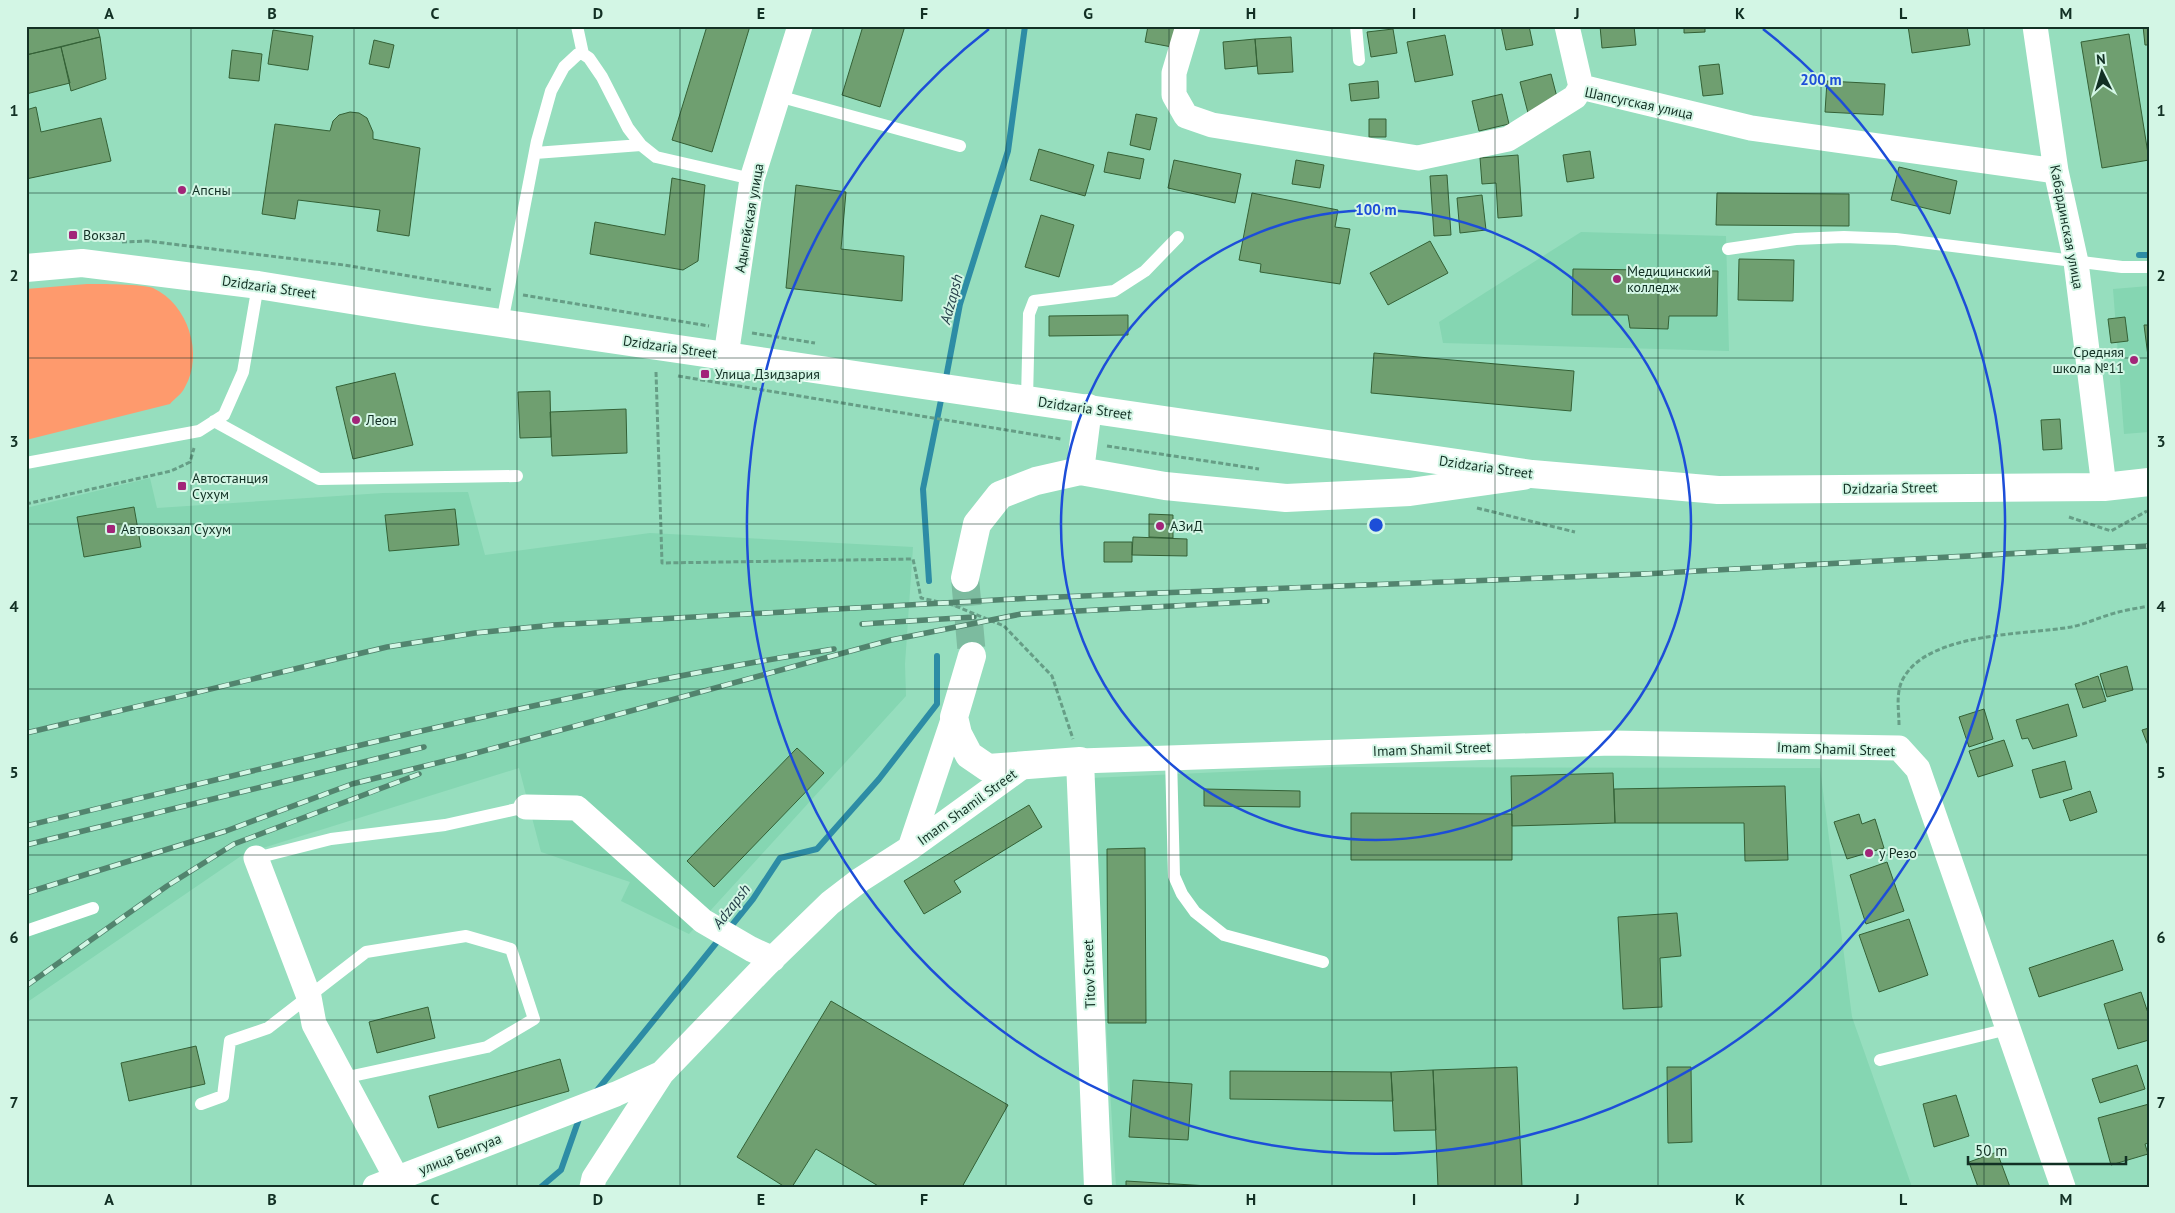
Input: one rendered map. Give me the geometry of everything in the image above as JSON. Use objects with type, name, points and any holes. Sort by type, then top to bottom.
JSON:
[{"type":"main road","name":"Dzidzaria Street","points":[[26,268],[82,263],[258,284],[502,323],[1532,474],[1718,490],[2104,487],[2149,482]]},
{"type":"main road","points":[[1080,471],[1088,408]]},
{"type":"main road","points":[[965,578],[977,524],[1000,494],[1036,481],[1080,471],[1165,486],[1286,498],[1410,492],[1532,474]]},
{"type":"main road","points":[[972,656],[954,717],[958,734],[969,755],[988,768],[1026,764]]},
{"type":"main road","name":"Imam Shamil Street","points":[[1026,764],[1080,761]]},
{"type":"main road","name":"Titov Street","points":[[1080,761],[1098,1187]]},
{"type":"street","name":"Адыгейская улица","points":[[726,356],[752,179],[800,26]]},
{"type":"street","name":"Шапсугская улица","points":[[1188,26],[1174,73],[1174,95],[1186,116],[1212,125],[1418,158],[1508,139],[1575,97],[1581,87],[1751,128],[2056,171]]},
{"type":"street","points":[[1567,26],[1581,87]]},
{"type":"street","name":"Кабардинская улица","points":[[2035,26],[2056,171],[2076,262],[2104,487]]},
{"type":"street","points":[[910,848],[954,717]]},
{"type":"street","name":"Imam Shamil Street","points":[[1080,761],[1611,743],[1899,748],[1918,769],[2063,1187]]},
{"type":"street","name":"Imam Shamil Street","points":[[616,1094],[662,1074],[762,954],[860,880],[910,848],[1026,764]]},
{"type":"street","points":[[526,807],[577,808],[703,922],[762,954]]},
{"type":"street","points":[[256,858],[309,997],[314,1024],[343,1078],[386,1183]]},
{"type":"street","points":[[592,1187],[594,1178],[662,1074]]},
{"type":"street","name":"улица Беигуаа","points":[[386,1183],[616,1094]]},
{"type":"lane","points":[[577,26],[583,54],[590,58],[598,70],[628,128],[641,145],[656,157],[752,179]]},
{"type":"lane","points":[[1356,26],[1359,60]]},
{"type":"lane","points":[[502,323],[535,153],[551,90],[564,66],[574,57],[583,54]]},
{"type":"lane","points":[[778,96],[960,146]]},
{"type":"lane","points":[[535,153],[641,145]]},
{"type":"lane","points":[[1027,399],[1029,314],[1034,301],[1114,291],[1145,271],[1178,237]]},
{"type":"lane","points":[[1728,248],[1796,239],[1853,237],[1896,239],[2076,262],[2149,268]]},
{"type":"lane","points":[[26,463],[199,431],[224,415],[243,372],[258,284]]},
{"type":"lane","points":[[214,421],[319,479],[517,476]]},
{"type":"lane","points":[[1171,758],[1174,876],[1186,900],[1195,912],[1224,935],[1323,962]]},
{"type":"lane","points":[[256,858],[331,839],[445,825],[526,807]]},
{"type":"lane","points":[[26,931],[93,908]]},
{"type":"lane","points":[[201,1104],[223,1096],[230,1041],[268,1028],[366,952],[466,936],[511,949],[534,1019],[487,1047],[343,1078]]},
{"type":"lane","points":[[1880,1060],[2008,1029]]},
{"type":"path","points":[[119,242],[147,241],[344,266],[818,343]]},
{"type":"path","points":[[656,372],[662,563],[913,559],[921,598],[953,605],[1004,626],[1052,676],[1080,761]]},
{"type":"path","points":[[923,416],[952,421]]},
{"type":"path","points":[[26,504],[172,471],[190,462],[199,431]]},
{"type":"path","points":[[2069,517],[2111,531],[2147,511]]},
{"type":"path","points":[[1899,748],[1898,695],[1904,677],[1921,658],[1944,648],[1970,641],[2074,626],[2115,613],[2149,606]]},
{"type":"shaded area","name":"Медицинский колледж","points":[[1581,232],[1726,236],[1729,351],[1443,343],[1439,322]]},
{"type":"shaded area","points":[[87,284],[121,284],[148,287],[165,295],[184,318],[189,331],[193,360],[191,374],[184,390],[170,404],[26,440],[26,289]]},
{"type":"shaded area","name":"Средняя школа №11","points":[[2149,286],[2149,432],[2124,434],[2113,289]]},
{"type":"shaded area","points":[[150,478],[157,508],[383,493],[468,492],[485,555],[650,533],[913,547],[905,664],[906,696],[689,934],[621,901],[630,882],[541,852],[519,768],[244,854],[26,1003],[26,508]]},
{"type":"shaded area","points":[[1336,767],[1820,768],[1852,1017],[1912,1187],[1116,1187],[1091,778]]},
{"type":"building","points":[[97,26],[100,37],[26,55],[26,27]]},
{"type":"building","points":[[707,26],[750,26],[712,152],[672,140]]},
{"type":"building","points":[[863,26],[905,26],[880,107],[842,95]]},
{"type":"building","points":[[1148,26],[1176,26],[1172,47],[1145,42]]},
{"type":"building","points":[[1501,26],[1529,26],[1533,45],[1506,50]]},
{"type":"building","points":[[1600,26],[1634,26],[1636,45],[1602,48]]},
{"type":"building","points":[[1684,26],[1705,26],[1705,32],[1684,33]]},
{"type":"building","points":[[1908,26],[1967,26],[1970,45],[1912,53]]},
{"type":"building","points":[[2143,26],[2149,26],[2149,45],[2145,45]]},
{"type":"building","points":[[1393,29],[1397,53],[1371,57],[1367,32]]},
{"type":"building","points":[[273,30],[313,36],[308,70],[268,64]]},
{"type":"building","points":[[2129,34],[2149,160],[2102,168],[2081,42]]},
{"type":"building","points":[[1445,35],[1453,75],[1415,82],[1407,42]]},
{"type":"building","points":[[100,37],[106,79],[71,91],[61,47]]},
{"type":"building","points":[[1291,37],[1293,72],[1258,74],[1255,39]]},
{"type":"building","points":[[1255,39],[1257,66],[1225,69],[1223,42]]},
{"type":"building","points":[[374,40],[394,45],[389,68],[369,64]]},
{"type":"building","points":[[61,47],[70,83],[26,94],[26,55]]},
{"type":"building","points":[[232,50],[262,54],[259,81],[229,78]]},
{"type":"building","points":[[1719,64],[1723,94],[1703,96],[1699,66]]},
{"type":"building","points":[[1551,74],[1559,105],[1528,113],[1520,82]]},
{"type":"building","points":[[1378,81],[1379,98],[1351,101],[1349,84]]},
{"type":"building","points":[[1827,81],[1885,84],[1883,115],[1825,112]]},
{"type":"building","points":[[1502,94],[1509,124],[1479,131],[1472,101]]},
{"type":"building","points":[[36,107],[41,132],[101,118],[111,161],[26,179],[26,110]]},
{"type":"building","points":[[350,112],[359,113],[367,118],[373,132],[373,139],[420,148],[409,236],[377,231],[380,210],[298,200],[295,219],[262,214],[275,124],[330,131],[333,121],[339,115]]},
{"type":"building","points":[[1136,114],[1157,118],[1150,150],[1130,145]]},
{"type":"building","points":[[1369,119],[1386,119],[1386,137],[1369,137]]},
{"type":"building","points":[[1039,149],[1094,165],[1085,196],[1030,180]]},
{"type":"building","points":[[1590,151],[1594,178],[1567,182],[1563,155]]},
{"type":"building","points":[[1108,152],[1144,159],[1140,179],[1104,172]]},
{"type":"building","points":[[1518,155],[1522,216],[1498,218],[1496,183],[1482,184],[1480,158]]},
{"type":"building","points":[[1174,160],[1241,174],[1235,203],[1168,188]]},
{"type":"building","points":[[1296,160],[1324,165],[1320,188],[1292,184]]},
{"type":"building","points":[[1899,167],[1957,181],[1950,214],[1891,200]]},
{"type":"building","points":[[1447,175],[1451,235],[1434,236],[1430,176]]},
{"type":"building","points":[[672,178],[705,185],[698,261],[683,270],[590,254],[595,222],[665,235]]},
{"type":"building","points":[[796,185],[846,192],[841,249],[904,256],[902,301],[786,288]]},
{"type":"building","points":[[1252,193],[1338,210],[1335,227],[1350,229],[1340,284],[1260,272],[1261,264],[1239,260]]},
{"type":"building","points":[[1717,193],[1849,194],[1849,226],[1716,225]]},
{"type":"building","points":[[1482,195],[1486,230],[1460,233],[1457,198]]},
{"type":"building","points":[[1041,215],[1074,225],[1059,277],[1025,267]]},
{"type":"building","points":[[1430,241],[1448,273],[1388,305],[1370,273]]},
{"type":"building","points":[[1739,259],[1794,260],[1793,301],[1738,300]]},
{"type":"building","points":[[1573,269],[1718,271],[1717,316],[1669,316],[1668,329],[1630,328],[1628,315],[1572,315]]},
{"type":"building","points":[[1128,315],[1128,335],[1049,336],[1049,316]]},
{"type":"building","points":[[2125,317],[2128,341],[2111,343],[2108,319]]},
{"type":"building","points":[[2144,325],[2149,325],[2149,364]]},
{"type":"building","points":[[1374,353],[1574,371],[1571,411],[1371,393]]},
{"type":"building","points":[[395,373],[413,445],[353,459],[336,387]]},
{"type":"building","points":[[550,391],[551,437],[520,438],[518,392]]},
{"type":"building","points":[[626,409],[627,453],[552,456],[550,412]]},
{"type":"building","points":[[2060,419],[2062,449],[2043,450],[2041,420]]},
{"type":"building","points":[[134,507],[141,547],[84,557],[77,517]]},
{"type":"building","points":[[455,509],[459,545],[389,551],[385,515]]},
{"type":"building","points":[[1149,514],[1173,515],[1173,538],[1149,537]]},
{"type":"building","points":[[1133,537],[1187,539],[1187,556],[1132,555]]},
{"type":"building","points":[[1104,542],[1132,542],[1132,562],[1104,562]]},
{"type":"building","points":[[2127,666],[2133,690],[2107,697],[2100,674]]},
{"type":"building","points":[[2098,676],[2106,701],[2083,708],[2075,684]]},
{"type":"building","points":[[2068,704],[2077,736],[2033,749],[2028,738],[2022,739],[2016,720]]},
{"type":"building","points":[[1984,709],[1993,739],[1969,747],[1959,717]]},
{"type":"building","points":[[2149,728],[2149,748],[2142,730]]},
{"type":"building","points":[[2004,740],[2013,766],[1978,777],[1969,751]]},
{"type":"building","points":[[797,748],[824,773],[714,887],[687,861]]},
{"type":"building","points":[[2065,761],[2072,789],[2040,798],[2032,770]]},
{"type":"building","points":[[1613,773],[1615,823],[1512,826],[1511,776]]},
{"type":"building","points":[[1785,786],[1788,860],[1745,861],[1744,823],[1615,823],[1614,789]]},
{"type":"building","points":[[1204,789],[1300,791],[1300,807],[1204,806]]},
{"type":"building","points":[[2090,791],[2097,812],[2070,821],[2063,800]]},
{"type":"building","points":[[1029,805],[1042,827],[954,881],[961,892],[924,914],[904,881]]},
{"type":"building","points":[[1351,813],[1512,814],[1512,860],[1351,860]]},
{"type":"building","points":[[1859,814],[1862,824],[1875,819],[1884,848],[1847,859],[1834,822]]},
{"type":"building","points":[[1145,848],[1146,1023],[1108,1023],[1107,849]]},
{"type":"building","points":[[1887,862],[1904,911],[1866,924],[1850,875]]},
{"type":"building","points":[[1677,913],[1681,956],[1660,958],[1662,1007],[1623,1009],[1618,917]]},
{"type":"building","points":[[1909,919],[1928,975],[1879,992],[1859,935]]},
{"type":"building","points":[[2113,940],[2123,970],[2039,997],[2029,968]]},
{"type":"building","points":[[2141,992],[2149,1016],[2149,1040],[2118,1049],[2104,1004]]},
{"type":"building","points":[[831,1001],[1008,1105],[962,1187],[880,1187],[816,1149],[792,1187],[785,1187],[737,1157]]},
{"type":"building","points":[[428,1007],[435,1038],[377,1053],[369,1022]]},
{"type":"building","points":[[196,1046],[205,1084],[129,1101],[121,1063]]},
{"type":"building","points":[[560,1059],[569,1091],[438,1128],[429,1096]]},
{"type":"building","points":[[2137,1065],[2145,1089],[2100,1103],[2092,1079]]},
{"type":"building","points":[[1517,1067],[1522,1187],[1438,1187],[1433,1070]]},
{"type":"building","points":[[1667,1067],[1691,1067],[1692,1142],[1668,1143]]},
{"type":"building","points":[[1433,1070],[1436,1130],[1394,1131],[1391,1072]]},
{"type":"building","points":[[1230,1071],[1391,1072],[1393,1101],[1230,1099]]},
{"type":"building","points":[[1133,1080],[1192,1084],[1188,1140],[1129,1137]]},
{"type":"building","points":[[1956,1095],[1969,1136],[1934,1147],[1923,1104]]},
{"type":"building","points":[[2149,1104],[2149,1143],[2145,1144],[2148,1154],[2111,1165],[2098,1118]]},
{"type":"building","points":[[1997,1152],[2010,1187],[1978,1187],[1969,1162]]},
{"type":"building","points":[[1126,1181],[1225,1187],[1126,1187]]},
{"type":"waterway","name":"Adzapsh","points":[[945,383],[960,304],[1008,151],[1025,26]]},
{"type":"waterway","points":[[2139,255],[2149,255]]},
{"type":"waterway","name":"Adzapsh","points":[[929,581],[923,489],[942,395]]},
{"type":"waterway","name":"Adzapsh","points":[[728,930],[753,899],[780,858],[817,849],[879,779],[937,704],[937,656]]},
{"type":"waterway","name":"Adzapsh","points":[[595,1093],[721,937]]},
{"type":"waterway","name":"Adzapsh","points":[[541,1187],[561,1170],[580,1116]]},
{"type":"tunnel","points":[[965,578],[972,656]]},
{"type":"railway","points":[[26,733],[387,647],[475,633],[553,625],[1032,598],[1644,574],[2149,546]]},
{"type":"railway","points":[[26,893],[226,831],[352,784],[465,756],[891,640],[1021,614],[1267,601]]},
{"type":"railway","points":[[862,624],[974,617]]},
{"type":"railway","points":[[26,826],[428,729],[732,666],[834,649]]},
{"type":"railway","points":[[26,845],[424,747]]},
{"type":"railway","points":[[26,986],[167,886],[234,844],[419,774]]},
{"type":"place","name":"Апсны","points":[[182,190]]},
{"type":"place","name":"Вокзал","points":[[73,235]]},
{"type":"place","name":"Медицинский колледж","points":[[1617,279]]},
{"type":"place","name":"Средняя школа №11","points":[[2134,360]]},
{"type":"place","name":"Улица Дзидзария","points":[[705,374]]},
{"type":"place","name":"Леон","points":[[356,420]]},
{"type":"place","name":"Автостанция Сухум","points":[[182,486]]},
{"type":"place","name":"АЗиД","points":[[1160,526]]},
{"type":"place","name":"Автовокзал Сухум","points":[[111,529]]},
{"type":"place","name":"у Резо","points":[[1869,853]]}]
